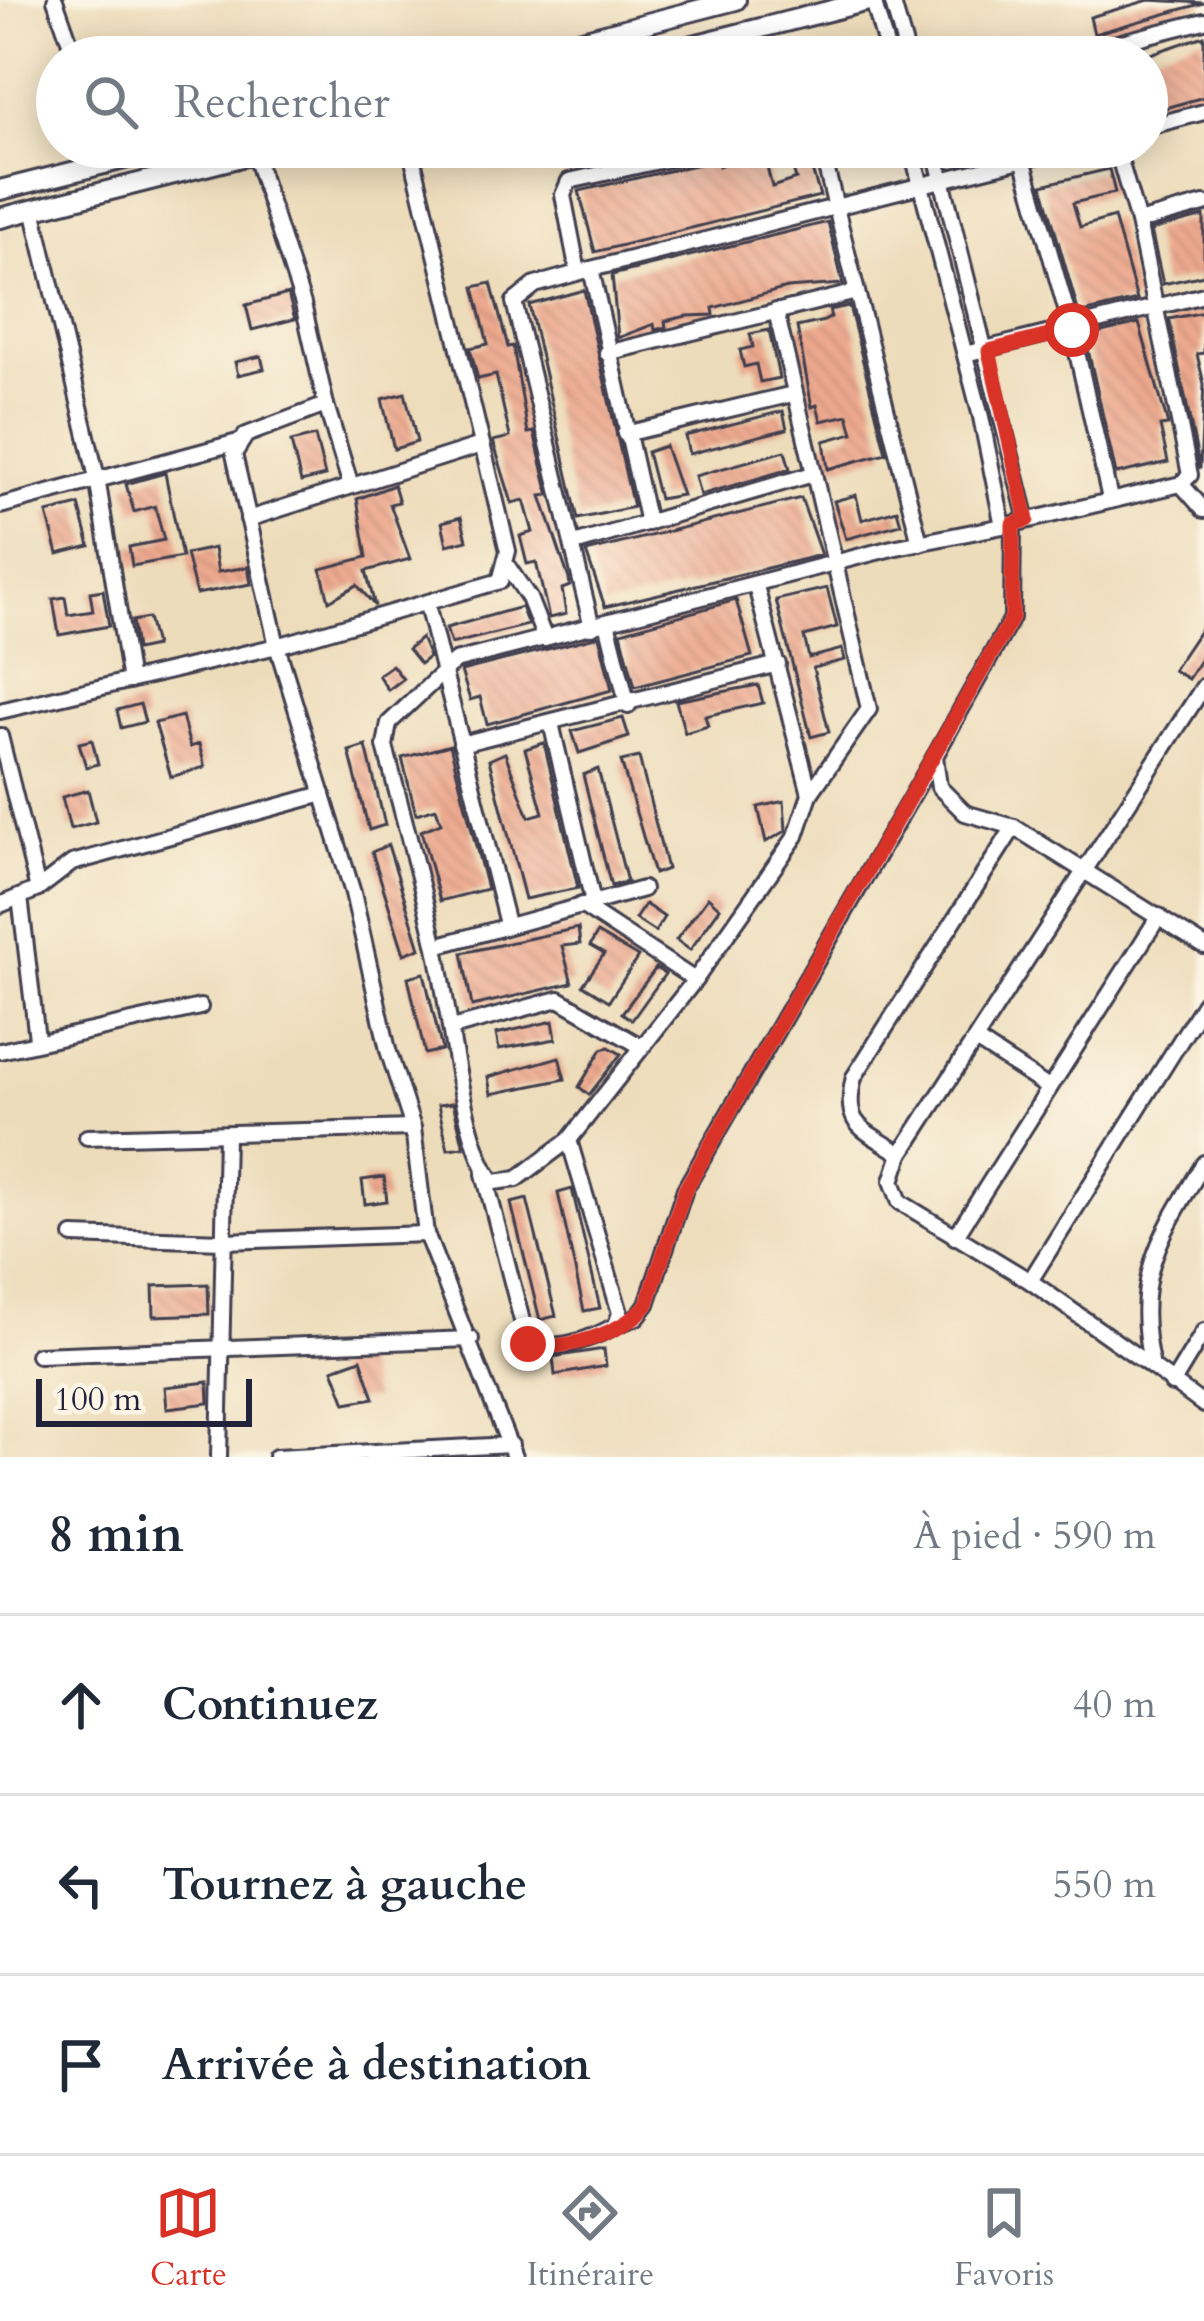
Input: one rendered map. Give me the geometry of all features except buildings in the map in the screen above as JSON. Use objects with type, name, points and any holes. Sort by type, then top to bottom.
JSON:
[{"type":"main road","points":[[598,36],[736,0]]},
{"type":"main road","points":[[729,36],[872,0]]},
{"type":"main road","points":[[0,190],[70,168]]},
{"type":"main road","points":[[0,218],[195,168]]},
{"type":"street","points":[[56,0],[68,36]]},
{"type":"street","points":[[872,0],[883,36]]},
{"type":"street","points":[[892,0],[902,36]]},
{"type":"street","points":[[1145,36],[1204,21]]},
{"type":"street","points":[[1168,121],[1204,112]]},
{"type":"street","points":[[259,168],[303,304],[351,486]]},
{"type":"street","points":[[415,168],[508,567],[529,598],[545,639]]},
{"type":"street","points":[[628,168],[569,181],[563,195],[648,523]]},
{"type":"street","points":[[828,168],[920,543]]},
{"type":"street","points":[[916,168],[1014,523]]},
{"type":"street","points":[[940,168],[989,351],[1014,523],[1012,618],[685,1190],[647,1304],[637,1317],[548,1349],[528,1344],[386,746],[389,723],[455,661],[837,563],[920,543],[1014,523],[1180,484],[1190,475],[1138,222],[1122,168]]},
{"type":"street","points":[[628,706],[574,544],[514,302],[535,285],[585,270],[991,168]]},
{"type":"street","points":[[1026,168],[1072,330],[1111,500]]},
{"type":"street","points":[[1138,222],[1204,204]]},
{"type":"street","points":[[33,209],[97,478],[130,681]]},
{"type":"street","points":[[607,353],[857,292]]},
{"type":"street","points":[[965,354],[1204,295]]},
{"type":"street","points":[[483,1170],[494,1183],[517,1179],[569,1139],[695,980],[796,836],[810,794],[869,709],[776,311]]},
{"type":"street","points":[[625,434],[793,394]]},
{"type":"street","points":[[0,506],[238,442],[326,405]]},
{"type":"street","points":[[238,442],[234,454],[277,646],[412,1128],[426,1234],[513,1451],[276,1457]]},
{"type":"street","points":[[248,519],[481,446]]},
{"type":"street","points":[[574,544],[813,474]]},
{"type":"street","points":[[1180,484],[1204,510]]},
{"type":"street","points":[[0,711],[277,646],[484,589],[500,581],[508,567]]},
{"type":"street","points":[[756,586],[810,794]]},
{"type":"street","points":[[427,605],[507,924]]},
{"type":"street","points":[[461,744],[628,706],[778,664]]},
{"type":"street","points":[[1204,686],[901,1154],[892,1181],[900,1202],[1030,1281],[1204,1405]]},
{"type":"street","points":[[551,723],[587,903],[695,980]]},
{"type":"street","points":[[0,736],[38,889]]},
{"type":"street","points":[[935,755],[937,782],[965,813],[1014,826],[1204,946]]},
{"type":"street","points":[[0,905],[38,889],[72,863],[322,794]]},
{"type":"street","points":[[901,1154],[854,1123],[847,1107],[854,1077],[1014,826]]},
{"type":"street","points":[[436,946],[643,889]]},
{"type":"street","points":[[20,897],[38,1040]]},
{"type":"street","points":[[955,1237],[1159,916]]},
{"type":"street","points":[[452,1028],[559,999],[642,1047]]},
{"type":"street","points":[[1030,1281],[1204,1003]]},
{"type":"street","points":[[0,1051],[200,1007]]},
{"type":"street","points":[[977,1041],[1049,1088]]},
{"type":"street","points":[[87,1137],[412,1128]]},
{"type":"street","points":[[219,1457],[226,1135]]},
{"type":"street","points":[[569,1139],[620,1313],[616,1325]]},
{"type":"street","points":[[1152,1366],[1142,1325],[1155,1245],[1204,1163]]},
{"type":"street","points":[[73,1236],[223,1240],[426,1234]]},
{"type":"street","points":[[1172,1384],[1204,1331]]},
{"type":"street","points":[[38,1355],[471,1340]]},
{"type":"route","points":[[528,1344],[548,1349],[604,1332],[637,1317],[647,1304],[685,1190],[1012,618],[1013,524],[1027,520],[989,351],[1072,330]]}]
